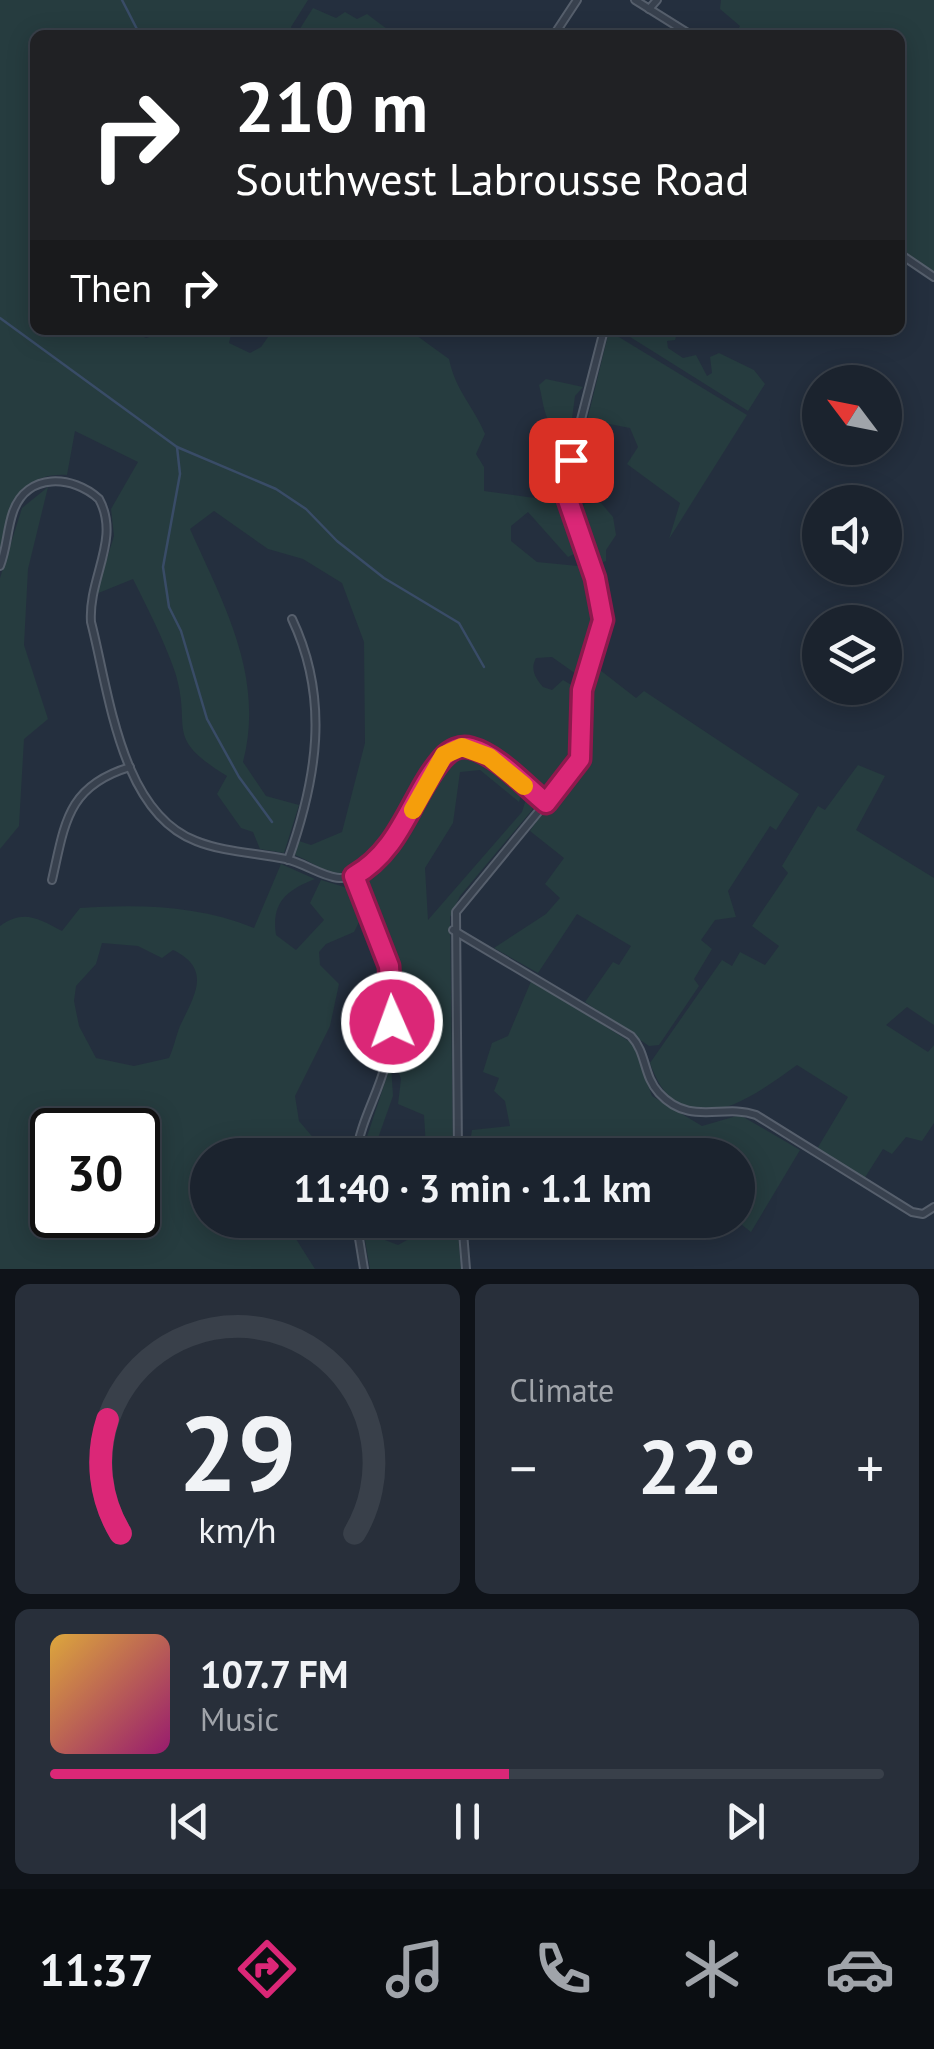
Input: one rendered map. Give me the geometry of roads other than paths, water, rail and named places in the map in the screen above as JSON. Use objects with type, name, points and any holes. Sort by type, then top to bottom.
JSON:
[{"type":"street","points":[[557,30],[577,0]]},
{"type":"street","points":[[635,0],[684,30]]},
{"type":"street","points":[[649,8],[657,0]]},
{"type":"street","points":[[905,257],[934,277]]},
{"type":"street","points":[[458,1138],[460,1064],[454,930],[463,902],[580,759],[582,690],[603,620],[595,578],[566,487],[603,335]]},
{"type":"street","points":[[0,566],[14,510],[39,484],[68,480],[99,499],[109,532],[90,597],[91,622],[130,767],[146,802],[180,834],[207,844],[288,860],[328,877],[354,876],[396,834],[438,764],[453,749],[469,748],[489,757],[546,803]]},
{"type":"street","points":[[288,860],[307,802],[317,722],[312,670],[292,619]]},
{"type":"street","points":[[52,880],[65,824],[78,797],[94,782],[130,767]]},
{"type":"street","points":[[354,876],[389,966],[393,989],[385,1067],[362,1138]]},
{"type":"street","points":[[454,930],[631,1036],[644,1052],[650,1081],[673,1103],[709,1115],[734,1111],[756,1116],[912,1212],[924,1214],[934,1207]]},
{"type":"street","points":[[359,1238],[364,1269]]},
{"type":"street","points":[[463,1238],[466,1269]]},
{"type":"waterway","points":[[122,0],[137,30]]},
{"type":"waterway","points":[[0,318],[177,447],[276,489],[306,509],[337,541],[384,578],[459,623],[484,667]]},
{"type":"waterway","points":[[177,447],[180,474],[163,567],[169,607],[181,631],[207,719],[239,777],[272,822]]}]
